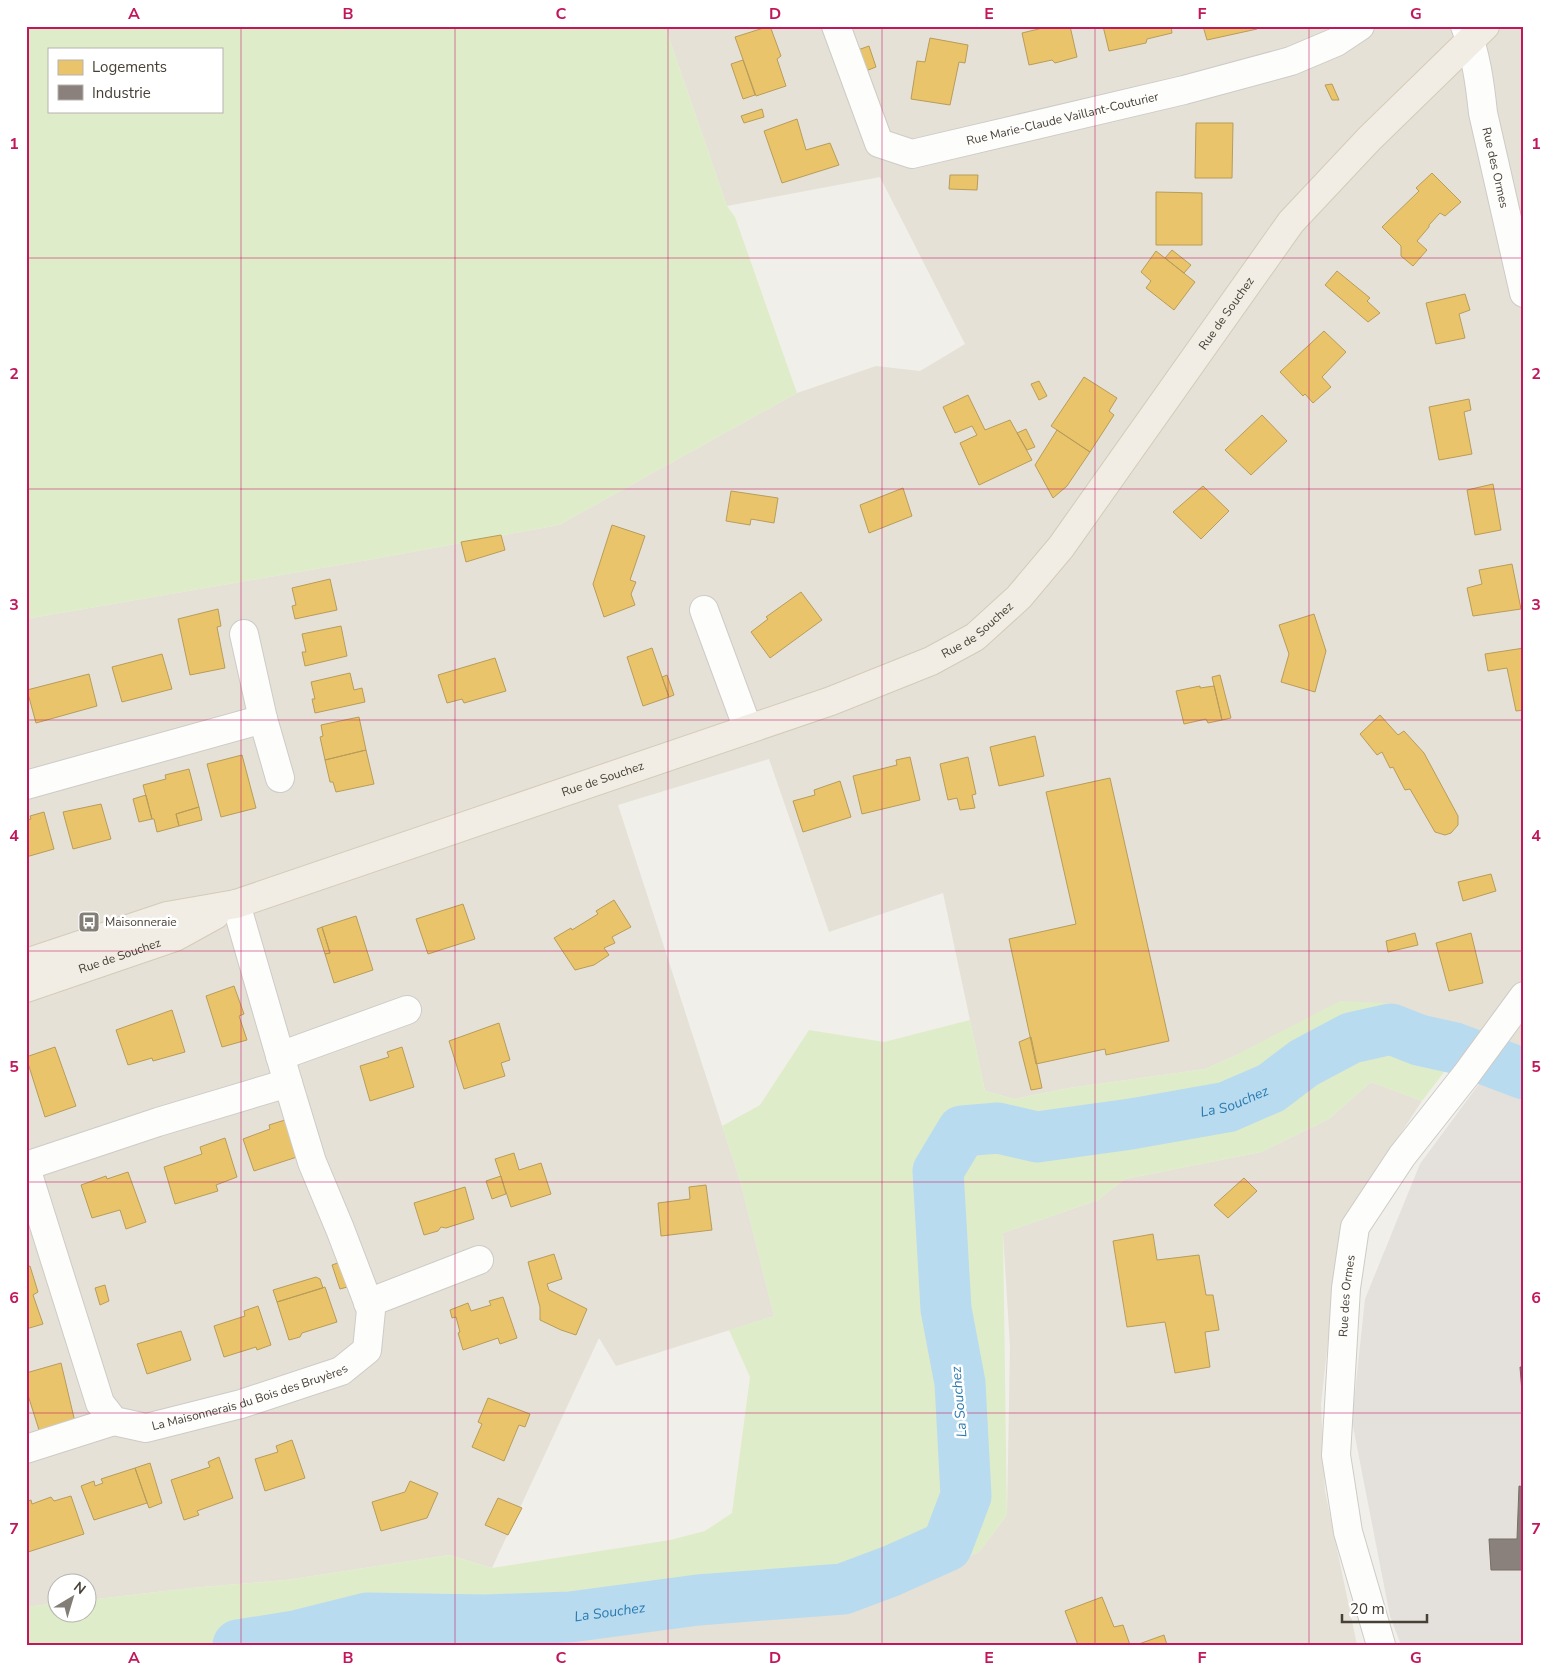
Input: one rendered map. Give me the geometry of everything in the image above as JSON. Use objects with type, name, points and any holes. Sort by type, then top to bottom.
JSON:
[{"type":"main road","name":"Rue de Souchez","points":[[26,963],[167,916],[236,904],[831,701],[931,661],[975,637],[1019,597],[1061,547],[1291,222],[1473,31]]},
{"type":"main road","name":"Rue de Souchez","points":[[26,988],[175,937],[236,904]]},
{"type":"street","name":"Rue Marie-Claude Vaillant-Couturier","points":[[836,26],[878,144],[912,154],[1184,90],[1291,61],[1336,42],[1360,26]]},
{"type":"street","name":"Rue des Ormes","points":[[1473,31],[1482,113],[1524,294]]},
{"type":"street","points":[[704,610],[748,729]]},
{"type":"street","points":[[244,634],[263,719],[280,778]]},
{"type":"street","points":[[26,785],[263,719]]},
{"type":"street","name":"La Maisonnerais du Bois des Bruyères","points":[[114,1421],[146,1428],[241,1404],[341,1371],[368,1350],[371,1310],[312,1162],[236,904]]},
{"type":"street","name":"Rue des Ormes","points":[[1381,1645],[1348,1532],[1336,1455],[1346,1288],[1356,1228],[1402,1156],[1466,1075],[1524,996]]},
{"type":"street","points":[[280,1056],[407,1010]]},
{"type":"street","points":[[26,1450],[114,1421],[100,1403],[26,1167],[158,1122],[288,1083]]},
{"type":"street","points":[[368,1303],[479,1260]]},
{"type":"shaded area","points":[[665,26],[1524,26],[1524,1055],[1505,1052],[1469,1035],[1386,1003],[1234,1056],[1205,1069],[1069,1088],[1014,1099],[985,1091],[943,893],[829,932],[769,759],[618,805],[741,1184],[774,1316],[616,1366],[599,1338],[492,1568],[449,1555],[286,1580],[191,1588],[98,1599],[98,1574],[48,1574],[48,1604],[26,1607],[26,619],[559,525],[797,393],[876,366],[920,371],[965,344],[880,177],[727,206]]},
{"type":"shaded area","points":[[1371,1082],[1422,1101],[1363,1191],[1339,1239],[1321,1405],[1325,1491],[1357,1645],[345,1645],[407,1627],[432,1627],[479,1638],[598,1637],[664,1630],[766,1615],[831,1613],[904,1585],[979,1552],[1007,1515],[1010,1347],[1003,1233],[1098,1200],[1125,1179],[1261,1152],[1329,1119]]},
{"type":"shaded area","points":[[1479,1084],[1524,1088],[1524,1645],[1401,1645],[1390,1616],[1352,1421],[1365,1299],[1420,1164]]},
{"type":"green space","points":[[26,26],[665,26],[727,206],[735,217],[797,393],[559,525],[26,619]]},
{"type":"green space","points":[[1340,1001],[1386,1003],[1469,1035],[1451,1063],[1422,1101],[1371,1082],[1329,1119],[1261,1152],[1125,1179],[1098,1200],[1003,1233],[1007,1515],[979,1552],[904,1585],[831,1613],[766,1615],[664,1630],[598,1637],[479,1638],[432,1627],[407,1627],[345,1645],[26,1645],[26,1607],[48,1604],[48,1624],[98,1624],[98,1599],[191,1588],[286,1580],[449,1555],[492,1568],[670,1540],[705,1531],[732,1513],[750,1377],[729,1330],[774,1316],[741,1184],[722,1126],[760,1105],[809,1030],[884,1042],[970,1020],[985,1091],[1014,1099],[1069,1088],[1205,1069]]},
{"type":"building: Logements","points":[[770,26],[781,56],[777,59],[786,86],[756,96],[735,37]]},
{"type":"building: Logements","points":[[1051,26],[1070,26],[1077,57],[1055,63],[1052,60],[1029,65],[1022,33]]},
{"type":"building: Logements","points":[[1103,26],[1171,26],[1172,33],[1147,39],[1146,43],[1109,51]]},
{"type":"building: Logements","points":[[1203,26],[1256,26],[1257,29],[1207,40]]},
{"type":"building: Logements","points":[[930,38],[968,45],[965,63],[959,62],[950,105],[911,99],[917,61],[925,62]]},
{"type":"building: Logements","points":[[869,46],[876,67],[863,72],[855,51]]},
{"type":"building: Logements","points":[[743,60],[755,95],[743,99],[731,64]]},
{"type":"building: Logements","points":[[1332,84],[1339,100],[1332,100],[1325,85]]},
{"type":"building: Logements","points":[[762,109],[764,117],[744,123],[741,116]]},
{"type":"building: Logements","points":[[797,119],[806,150],[830,143],[839,165],[782,183],[764,131]]},
{"type":"building: Logements","points":[[1196,123],[1233,123],[1232,178],[1195,178]]},
{"type":"building: Logements","points":[[1432,173],[1461,202],[1445,216],[1440,213],[1417,241],[1427,250],[1413,266],[1401,256],[1401,246],[1382,227],[1419,191],[1416,188]]},
{"type":"building: Logements","points":[[950,175],[978,175],[977,190],[949,189]]},
{"type":"building: Logements","points":[[1156,192],[1202,193],[1202,245],[1156,245]]},
{"type":"building: Logements","points":[[1172,250],[1191,265],[1184,273],[1165,258]]},
{"type":"building: Logements","points":[[1156,251],[1195,282],[1174,310],[1146,288],[1151,281],[1141,272]]},
{"type":"building: Logements","points":[[1337,271],[1370,298],[1367,301],[1380,313],[1368,322],[1325,285]]},
{"type":"building: Logements","points":[[1465,294],[1470,310],[1459,314],[1465,338],[1436,344],[1426,303]]},
{"type":"building: Logements","points":[[1324,331],[1346,352],[1322,377],[1331,387],[1313,403],[1305,394],[1303,396],[1280,372]]},
{"type":"building: Logements","points":[[1084,377],[1117,398],[1109,411],[1114,415],[1090,452],[1051,426]]},
{"type":"building: Logements","points":[[1039,381],[1047,396],[1039,400],[1031,384]]},
{"type":"building: Logements","points":[[968,395],[985,430],[1010,420],[1032,460],[979,485],[960,443],[977,435],[972,426],[955,433],[943,407]]},
{"type":"building: Logements","points":[[1469,399],[1471,410],[1464,412],[1472,454],[1439,460],[1429,407]]},
{"type":"building: Logements","points":[[1262,415],[1287,441],[1251,475],[1225,450]]},
{"type":"building: Logements","points":[[1026,429],[1035,447],[1027,450],[1017,433]]},
{"type":"building: Logements","points":[[1057,430],[1090,452],[1067,486],[1053,498],[1035,465]]},
{"type":"building: Logements","points":[[1493,484],[1501,530],[1475,535],[1467,490]]},
{"type":"building: Logements","points":[[1203,486],[1229,511],[1201,539],[1173,512]]},
{"type":"building: Logements","points":[[903,488],[912,516],[869,533],[860,505]]},
{"type":"building: Logements","points":[[731,491],[778,498],[774,523],[751,519],[750,525],[726,521]]},
{"type":"building: Logements","points":[[612,525],[645,536],[630,580],[636,582],[631,594],[635,605],[604,617],[593,584]]},
{"type":"building: Logements","points":[[501,535],[505,550],[466,562],[461,542]]},
{"type":"building: Logements","points":[[1512,564],[1521,609],[1473,616],[1467,588],[1482,584],[1479,570]]},
{"type":"building: Logements","points":[[330,579],[337,610],[295,619],[292,606],[296,605],[292,588]]},
{"type":"building: Logements","points":[[801,592],[822,620],[770,658],[751,632],[768,619],[766,617]]},
{"type":"building: Logements","points":[[218,609],[221,626],[217,627],[225,668],[190,675],[178,619]]},
{"type":"building: Logements","points":[[1314,614],[1326,651],[1315,692],[1281,682],[1289,654],[1279,625]]},
{"type":"building: Logements","points":[[341,626],[347,656],[305,666],[302,652],[306,652],[302,634]]},
{"type":"building: Logements","points":[[652,648],[669,697],[643,706],[627,657]]},
{"type":"building: Logements","points":[[1524,648],[1524,710],[1516,711],[1507,668],[1488,671],[1485,654]]},
{"type":"building: Logements","points":[[162,654],[172,689],[122,702],[112,667]]},
{"type":"building: Logements","points":[[495,658],[506,691],[464,703],[462,699],[447,703],[438,675]]},
{"type":"building: Logements","points":[[350,673],[354,690],[362,688],[365,702],[315,713],[312,699],[315,699],[311,682]]},
{"type":"building: Logements","points":[[89,674],[97,706],[36,723],[27,690]]},
{"type":"building: Logements","points":[[667,675],[674,695],[669,697],[662,677]]},
{"type":"building: Logements","points":[[1220,675],[1231,718],[1222,720],[1212,677]]},
{"type":"building: Logements","points":[[1200,686],[1200,688],[1214,686],[1222,720],[1208,723],[1206,719],[1184,724],[1176,691]]},
{"type":"building: Logements","points":[[1380,715],[1398,735],[1404,731],[1424,753],[1458,816],[1458,825],[1451,833],[1445,835],[1435,832],[1410,789],[1405,790],[1393,767],[1390,768],[1382,752],[1377,755],[1360,734]]},
{"type":"building: Logements","points":[[359,717],[366,750],[325,760],[320,737],[323,736],[321,725]]},
{"type":"building: Logements","points":[[1035,736],[1044,776],[999,786],[990,747]]},
{"type":"building: Logements","points":[[366,750],[374,784],[336,792],[333,782],[330,782],[325,760]]},
{"type":"building: Logements","points":[[242,755],[256,808],[221,817],[207,764]]},
{"type":"building: Logements","points":[[910,757],[920,800],[862,814],[853,776],[897,765],[896,760]]},
{"type":"building: Logements","points":[[968,757],[976,794],[972,795],[975,808],[960,810],[957,798],[948,800],[940,764]]},
{"type":"building: Logements","points":[[189,769],[199,807],[176,814],[179,826],[157,832],[143,785],[166,779],[165,775]]},
{"type":"building: Logements","points":[[1110,778],[1169,1041],[1106,1055],[1105,1049],[1036,1064],[1009,939],[1076,924],[1046,792]]},
{"type":"building: Logements","points":[[840,781],[851,817],[803,832],[793,801],[815,795],[814,790]]},
{"type":"building: Logements","points":[[146,795],[152,819],[139,822],[133,799]]},
{"type":"building: Logements","points":[[101,804],[111,839],[73,849],[63,812]]},
{"type":"building: Logements","points":[[199,807],[202,820],[179,826],[176,814]]},
{"type":"building: Logements","points":[[44,812],[54,849],[26,857],[26,820],[31,819],[30,816]]},
{"type":"building: Logements","points":[[1491,874],[1496,891],[1463,901],[1458,882]]},
{"type":"building: Logements","points":[[614,900],[631,927],[612,937],[615,943],[604,948],[609,955],[594,965],[575,970],[554,938],[571,928],[572,930],[598,914],[596,911]]},
{"type":"building: Logements","points":[[463,904],[475,939],[428,954],[416,919]]},
{"type":"building: Logements","points":[[356,916],[373,970],[334,983],[325,954],[330,953],[322,927]]},
{"type":"building: Logements","points":[[322,927],[330,953],[325,954],[317,929]]},
{"type":"building: Logements","points":[[1415,933],[1418,945],[1388,952],[1386,941]]},
{"type":"building: Logements","points":[[1471,933],[1483,983],[1449,991],[1436,943]]},
{"type":"building: Logements","points":[[234,986],[244,1014],[239,1016],[247,1040],[222,1047],[206,996]]},
{"type":"building: Logements","points":[[172,1010],[185,1052],[153,1061],[152,1058],[128,1065],[116,1030]]},
{"type":"building: Logements","points":[[499,1023],[510,1060],[501,1063],[505,1076],[464,1089],[449,1041]]},
{"type":"building: Logements","points":[[1031,1037],[1042,1088],[1031,1090],[1019,1042]]},
{"type":"building: Logements","points":[[55,1047],[76,1106],[45,1117],[26,1057]]},
{"type":"building: Logements","points":[[402,1047],[414,1087],[370,1101],[360,1066],[389,1057],[387,1052]]},
{"type":"building: Logements","points":[[285,1120],[297,1157],[254,1171],[243,1139],[270,1129],[269,1125]]},
{"type":"building: Logements","points":[[225,1138],[237,1177],[216,1185],[218,1191],[175,1204],[164,1167],[202,1154],[200,1147]]},
{"type":"building: Logements","points":[[514,1153],[519,1170],[541,1163],[551,1194],[511,1207],[495,1159]]},
{"type":"building: Logements","points":[[128,1172],[146,1222],[126,1229],[120,1210],[92,1218],[81,1185],[106,1176],[107,1179]]},
{"type":"building: Logements","points":[[501,1176],[506,1194],[492,1199],[486,1181]]},
{"type":"building: Logements","points":[[1244,1178],[1257,1191],[1228,1218],[1214,1205]]},
{"type":"building: Logements","points":[[706,1185],[712,1230],[661,1236],[658,1203],[690,1199],[689,1187]]},
{"type":"building: Logements","points":[[465,1187],[474,1219],[446,1228],[441,1227],[438,1231],[424,1235],[414,1203]]},
{"type":"building: Logements","points":[[1153,1234],[1157,1260],[1199,1255],[1206,1295],[1213,1295],[1219,1330],[1205,1332],[1210,1367],[1175,1373],[1165,1322],[1127,1327],[1113,1241]]},
{"type":"building: Logements","points":[[554,1254],[562,1279],[547,1284],[549,1290],[587,1309],[576,1335],[540,1320],[540,1307],[528,1262]]},
{"type":"building: Logements","points":[[343,1261],[351,1286],[340,1289],[332,1265]]},
{"type":"building: Logements","points":[[30,1266],[38,1292],[33,1295],[43,1324],[26,1329],[26,1267]]},
{"type":"building: Logements","points":[[316,1277],[320,1279],[323,1288],[277,1302],[273,1290]]},
{"type":"building: Logements","points":[[105,1285],[109,1301],[100,1305],[95,1288]]},
{"type":"building: Logements","points":[[325,1287],[337,1322],[302,1333],[300,1337],[289,1340],[277,1302]]},
{"type":"building: Logements","points":[[503,1297],[517,1338],[500,1344],[498,1338],[463,1350],[456,1317],[452,1318],[450,1310],[468,1303],[471,1311],[491,1305],[489,1301]]},
{"type":"building: Logements","points":[[258,1306],[271,1345],[257,1350],[256,1347],[224,1357],[214,1326],[245,1316],[244,1311]]},
{"type":"building: Logements","points":[[181,1331],[191,1360],[147,1374],[137,1344]]},
{"type":"building: Logements","points":[[61,1363],[75,1422],[40,1433],[26,1389],[26,1373]]},
{"type":"building: Logements","points":[[488,1398],[530,1414],[525,1427],[519,1425],[504,1461],[472,1447],[482,1424],[478,1422]]},
{"type":"building: Logements","points":[[292,1440],[305,1478],[265,1491],[255,1459],[278,1452],[276,1446]]},
{"type":"building: Logements","points":[[219,1457],[233,1498],[197,1511],[199,1515],[184,1520],[171,1480],[210,1467],[208,1462]]},
{"type":"building: Logements","points":[[150,1463],[162,1503],[149,1508],[135,1468]]},
{"type":"building: Logements","points":[[135,1468],[147,1503],[94,1520],[81,1486],[94,1481],[95,1486],[103,1483],[101,1479]]},
{"type":"building: Logements","points":[[410,1481],[438,1493],[427,1518],[381,1531],[372,1502],[405,1492]]},
{"type":"building: Logements","points":[[71,1496],[84,1534],[28,1552],[26,1502],[31,1500],[32,1504],[51,1497],[54,1501]]},
{"type":"building: Logements","points":[[498,1498],[522,1508],[508,1535],[485,1525]]},
{"type":"building: Logements","points":[[1102,1597],[1114,1627],[1123,1625],[1130,1645],[1078,1645],[1065,1611]]},
{"type":"building: Logements","points":[[1164,1635],[1167,1645],[1136,1645]]},
{"type":"building: Industrie","points":[[1520,1367],[1524,1367],[1524,1392],[1522,1392]]},
{"type":"building: Industrie","points":[[1519,1486],[1524,1487],[1524,1570],[1491,1570],[1489,1539],[1517,1539]]},
{"type":"waterway","name":"La Souchez","points":[[238,1645],[295,1636],[367,1618],[485,1620],[570,1617],[698,1600],[843,1589],[891,1571],[947,1546],[966,1496],[960,1383],[946,1309],[938,1171],[962,1131],[998,1128],[1037,1137],[1131,1124],[1227,1107],[1271,1088],[1304,1063],[1351,1038],[1391,1029],[1419,1040],[1455,1048],[1524,1074]]},
{"type":"place","name":"Maisonneraie","points":[[89,922]]}]
